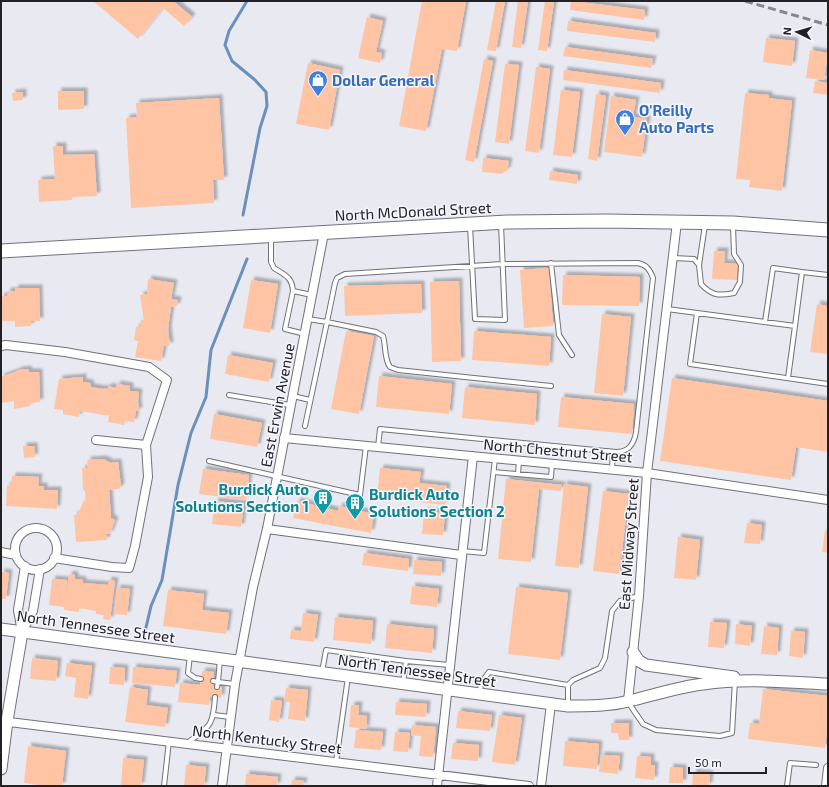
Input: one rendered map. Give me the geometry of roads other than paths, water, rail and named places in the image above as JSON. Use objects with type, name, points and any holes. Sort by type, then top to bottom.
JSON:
[{"type":"main road","name":"North McDonald Street","points":[[1,251],[501,222],[705,222],[828,230]]},
{"type":"street","name":"East Midway Street","points":[[628,701],[638,596],[647,472],[677,222]]},
{"type":"street","name":"East Erwin Avenue","points":[[222,786],[230,717],[239,662],[253,587],[267,529],[324,233]]},
{"type":"street","points":[[1,346],[6,345],[65,352],[149,367],[167,380],[146,445],[148,477],[135,546],[129,568],[112,567],[54,558]]},
{"type":"street","name":"North Chestnut Street","points":[[284,438],[612,470],[647,472],[828,500]]},
{"type":"street","points":[[96,440],[146,445]]},
{"type":"street","points":[[436,786],[473,456]]},
{"type":"street","points":[[31,528],[44,529],[54,538],[56,552],[54,558],[46,567],[40,569],[24,566],[16,555],[16,542],[25,531],[31,528]]},
{"type":"street","points":[[267,529],[462,553]]},
{"type":"street","points":[[1,552],[16,555]]},
{"type":"street","points":[[22,632],[18,610],[24,566]]},
{"type":"street","points":[[1,769],[4,721],[22,632],[33,612],[40,569]]},
{"type":"street","name":"North Tennessee Street","points":[[1,629],[568,706],[588,706],[628,701],[671,690],[735,679]]},
{"type":"street","points":[[633,652],[639,661],[646,665],[735,679],[766,682],[828,684]]},
{"type":"street","points":[[541,786],[551,704]]},
{"type":"street","name":"North Kentucky Street","points":[[4,721],[529,786]]},
{"type":"street","points":[[826,786],[828,768]]},
{"type":"lane","points":[[470,224],[475,319],[505,320],[501,222]]},
{"type":"lane","points":[[705,222],[699,265],[701,284],[708,292],[722,295],[734,293],[740,282],[741,265],[734,254],[733,223]]},
{"type":"lane","points":[[271,236],[271,262],[274,268],[288,277],[293,291],[285,329],[305,334]]},
{"type":"lane","points":[[673,258],[694,259],[699,265]]},
{"type":"lane","points":[[551,263],[559,335],[572,355]]},
{"type":"lane","points":[[305,426],[335,283],[337,278],[345,274],[472,265],[551,263],[638,263],[646,266],[651,273],[652,285],[635,440],[626,451],[613,452],[380,429],[378,447]]},
{"type":"lane","points":[[765,322],[773,268],[828,275]]},
{"type":"lane","points":[[788,378],[802,272]]},
{"type":"lane","points":[[293,291],[312,295]]},
{"type":"lane","points":[[667,309],[795,326]]},
{"type":"lane","points":[[697,313],[690,364],[828,384]]},
{"type":"lane","points":[[308,319],[376,332],[382,336],[386,346],[387,363],[390,367],[398,370],[551,386]]},
{"type":"lane","points":[[229,395],[291,405]]},
{"type":"lane","points":[[293,396],[310,400]]},
{"type":"lane","points":[[209,460],[360,495],[366,446]]},
{"type":"lane","points":[[612,470],[613,452]]},
{"type":"lane","points":[[462,553],[484,553],[496,458]]},
{"type":"lane","points":[[518,474],[519,460]]},
{"type":"lane","points":[[494,472],[551,477],[552,464]]},
{"type":"lane","points":[[568,706],[568,685],[572,680],[600,668],[605,658],[612,611],[620,601],[638,596]]},
{"type":"lane","points":[[322,672],[326,650],[406,661],[449,665]]},
{"type":"lane","points":[[190,654],[188,673],[195,678],[201,679]]},
{"type":"lane","points":[[220,659],[216,683],[235,684]]},
{"type":"lane","points":[[403,683],[406,661]]},
{"type":"lane","points":[[480,694],[481,683],[489,672],[568,685]]},
{"type":"lane","points":[[336,762],[348,676]]},
{"type":"lane","points":[[628,701],[643,724],[656,730],[720,736],[732,733],[735,679]]},
{"type":"lane","points":[[187,743],[209,727],[214,715],[216,697]]},
{"type":"lane","points":[[214,715],[230,717]]},
{"type":"lane","points":[[164,786],[169,741]]},
{"type":"lane","points":[[787,786],[790,763],[816,765]]},
{"type":"waterway","points":[[243,215],[260,128],[267,106],[266,92],[255,80],[232,61],[225,45],[229,31],[247,1]]},
{"type":"waterway","points":[[144,636],[151,606],[162,580],[178,485],[191,433],[206,397],[211,350],[247,259]]},
{"type":"railway","points":[[745,1],[828,25]]},
{"type":"place","name":"Dollar General","points":[[318,97]]},
{"type":"place","name":"O'Reilly Auto Parts","points":[[625,136]]},
{"type":"place","name":"Burdick Auto Solutions Section 1","points":[[323,515]]},
{"type":"place","name":"Burdick Auto Solutions Section 2","points":[[355,520]]}]
